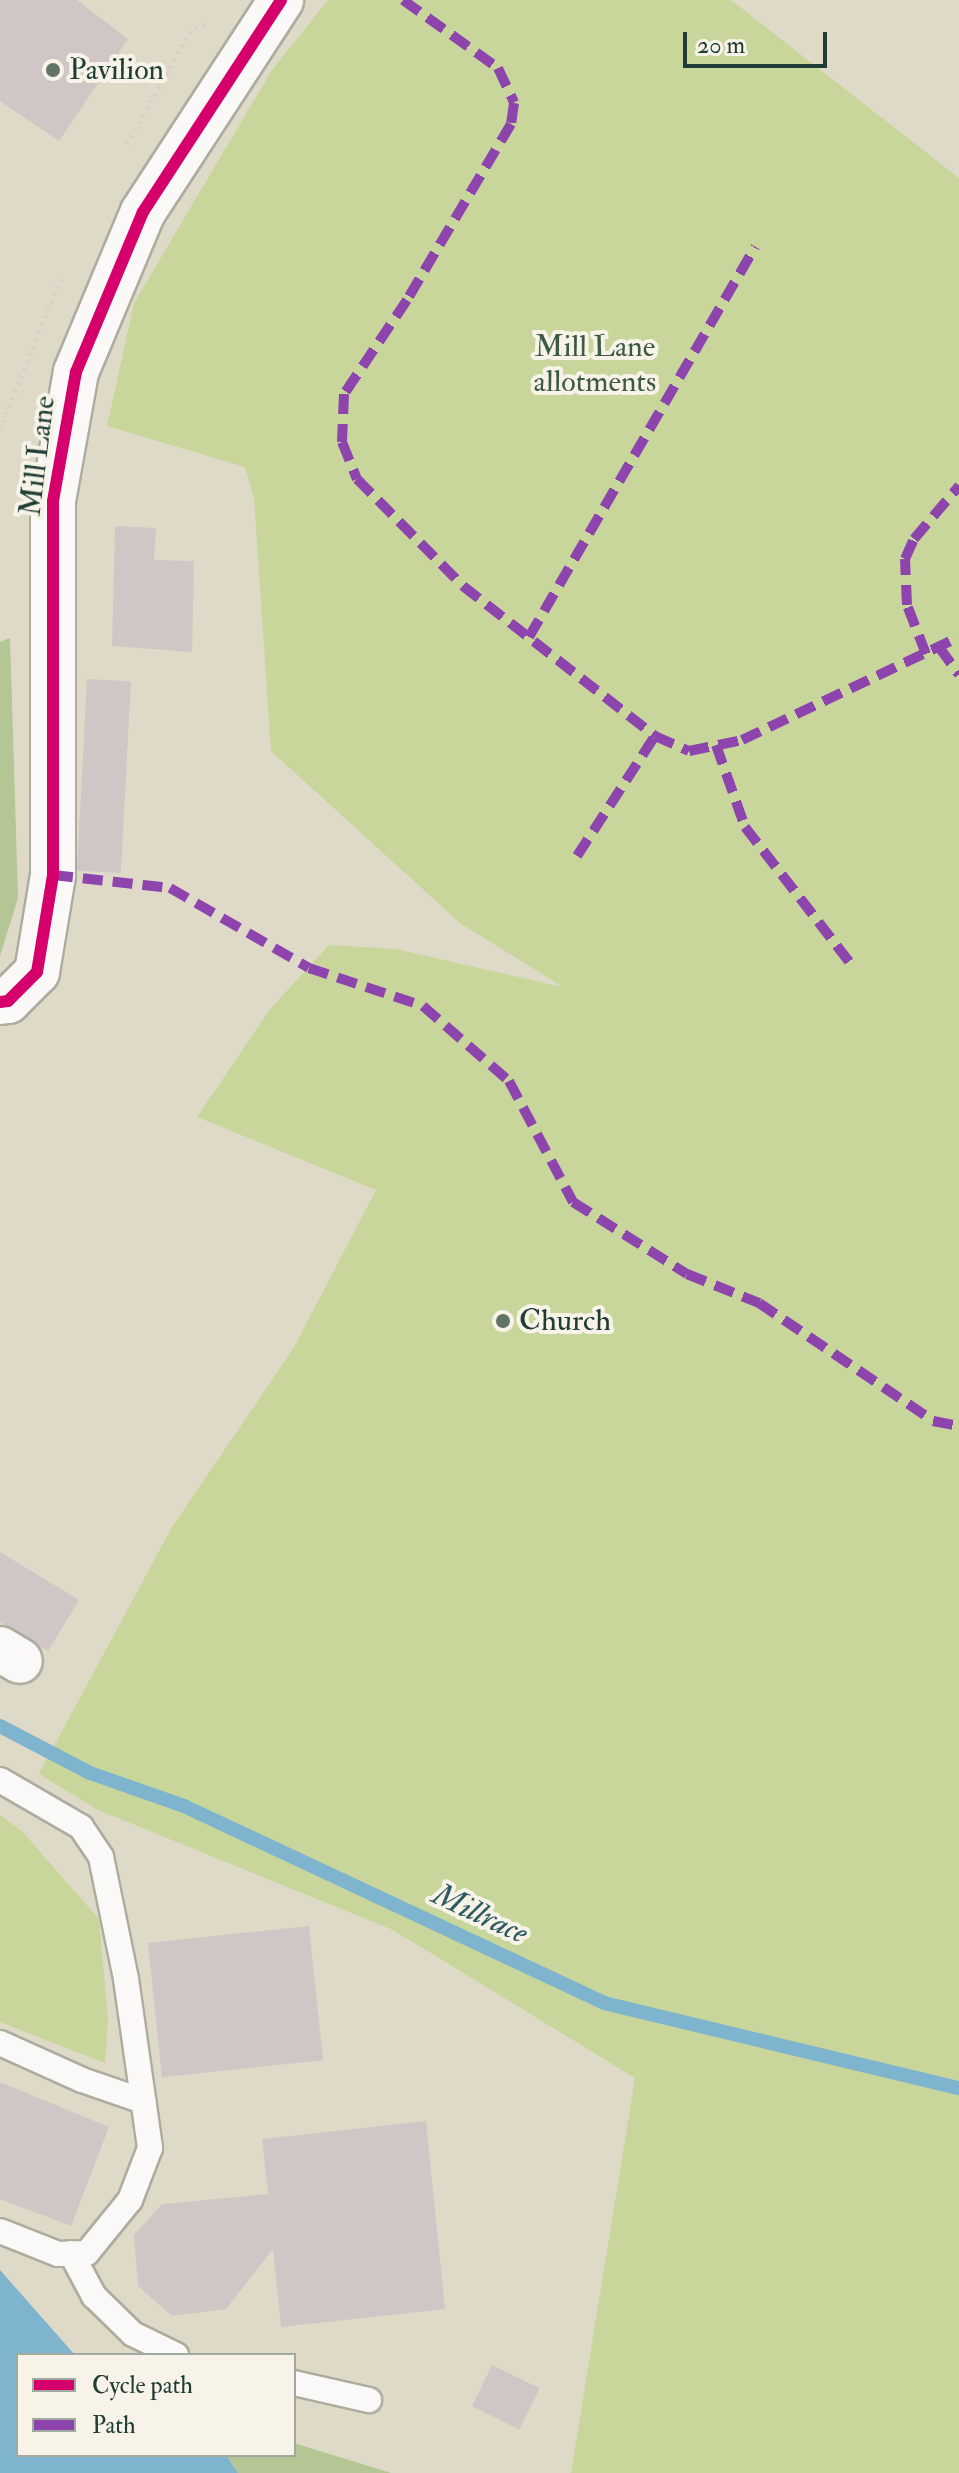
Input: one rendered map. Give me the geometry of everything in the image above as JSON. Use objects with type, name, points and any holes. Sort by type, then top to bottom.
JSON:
[{"type":"street","name":"Mill Lane","points":[[0,1002],[8,1001],[37,972],[53,875],[53,501],[76,372],[143,212],[281,0]]},
{"type":"lane","points":[[0,1780],[81,1827],[101,1857],[150,2148],[130,2200],[87,2253],[58,2254],[0,2231]]},
{"type":"lane","points":[[0,2043],[143,2101]]},
{"type":"lane","points":[[71,2253],[94,2296],[133,2334],[172,2353]]},
{"type":"lane","points":[[296,2383],[369,2400]]},
{"type":"green space","name":"Mill Lane allotments","points":[[328,0],[731,0],[959,178],[959,2473],[571,2473],[635,2078],[393,1930],[98,1810],[39,1774],[172,1527],[293,1349],[376,1190],[197,1117],[270,1009],[329,945],[396,949],[563,987],[460,923],[271,751],[254,498],[245,467],[107,426],[134,303],[272,70]]},
{"type":"green space","points":[[10,638],[18,898],[0,956],[0,642]]},
{"type":"green space","points":[[0,1815],[22,1831],[99,1919],[108,2020],[105,2063],[0,2022]]},
{"type":"green space","points":[[296,2444],[391,2473],[238,2473],[227,2457],[296,2457]]},
{"type":"water","points":[[0,2270],[73,2353],[16,2353],[16,2457],[227,2457],[238,2473],[0,2473]]},
{"type":"building","name":"Pavilion","points":[[0,0],[77,0],[128,39],[59,141],[0,101]]},
{"type":"building","points":[[115,526],[156,528],[154,560],[194,561],[192,652],[112,646]]},
{"type":"building","points":[[87,679],[131,681],[121,873],[77,871]]},
{"type":"building","points":[[0,1552],[79,1600],[48,1651],[0,1622]]},
{"type":"building","points":[[309,1926],[323,2060],[162,2077],[148,1943]]},
{"type":"building","points":[[0,2082],[109,2127],[71,2226],[0,2199]]},
{"type":"building","points":[[426,2121],[445,2309],[281,2327],[273,2249],[226,2309],[172,2316],[138,2286],[134,2235],[162,2204],[268,2194],[262,2139]]},
{"type":"building","points":[[492,2365],[540,2388],[519,2430],[472,2406]]},
{"type":"waterway","name":"Millrace","points":[[0,1726],[90,1773],[184,1806],[604,2003],[959,2088]]},
{"type":"marked path","points":[[403,0],[498,68],[514,103],[511,124],[407,300],[344,394],[342,442],[357,479],[463,586],[655,736],[689,751],[742,740],[959,637]]},
{"type":"marked path","points":[[529,637],[755,247]]},
{"type":"marked path","points":[[926,654],[907,605],[905,559],[914,539],[959,486]]},
{"type":"marked path","points":[[939,647],[959,675]]},
{"type":"marked path","points":[[577,856],[655,736]]},
{"type":"marked path","points":[[716,745],[745,827],[851,964]]},
{"type":"marked path","points":[[53,875],[170,888],[309,968],[423,1006],[509,1081],[573,1202],[687,1274],[759,1303],[933,1421],[959,1426]]},
{"type":"cycle path","points":[[0,1002],[8,1001],[37,972],[53,875],[53,501],[76,372],[143,212],[281,0]]},
{"type":"place","name":"Pavilion","points":[[53,70]]},
{"type":"place","name":"Church","points":[[503,1321]]}]
